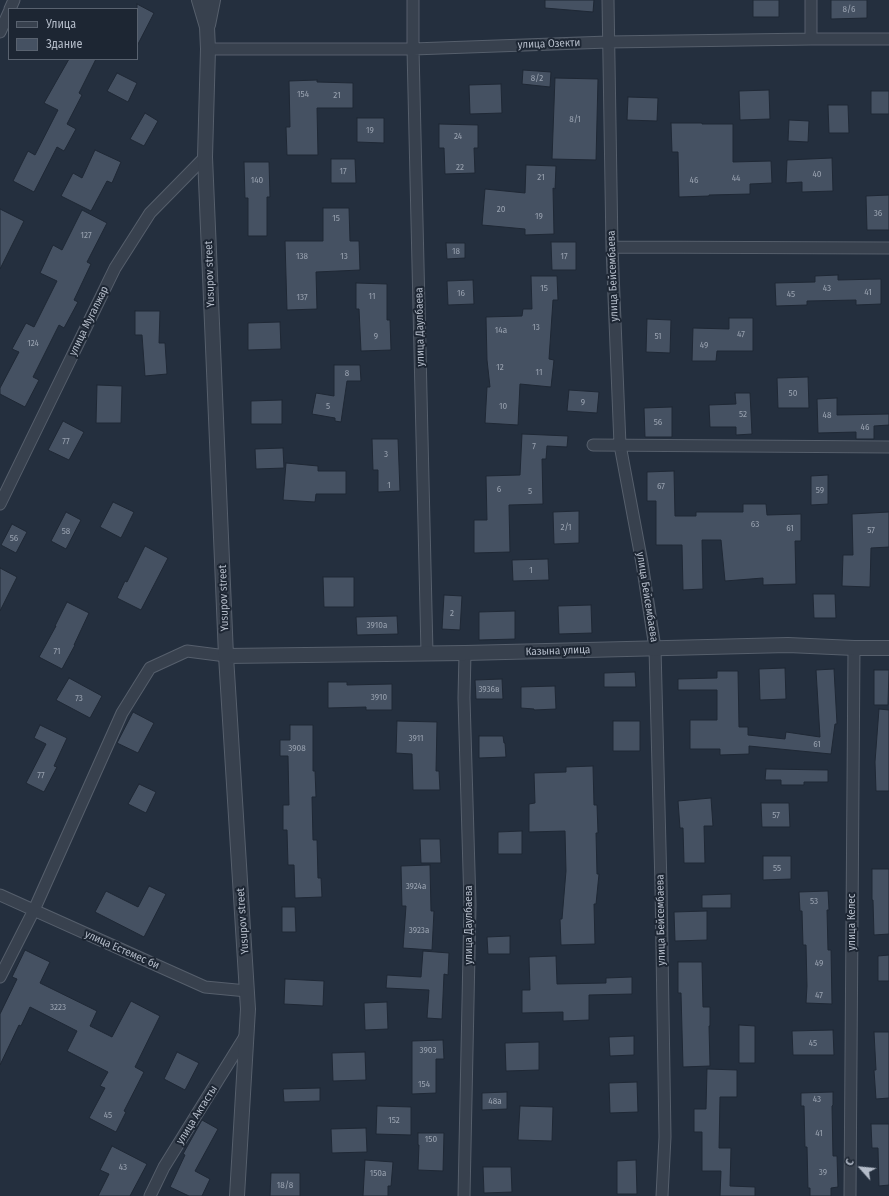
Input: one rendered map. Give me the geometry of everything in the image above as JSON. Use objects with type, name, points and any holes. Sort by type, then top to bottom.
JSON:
[{"type":"street","name":"Yusupov street","points":[[200,0],[208,27],[206,157],[226,656],[248,1009],[237,1196]]},
{"type":"street","points":[[208,27],[212,0]]},
{"type":"street","name":"улица Даулбаева","points":[[413,0],[427,654]]},
{"type":"street","name":"улица Бейсембаева","points":[[608,0],[612,247],[620,445],[642,563],[655,648],[665,1137],[662,1196]]},
{"type":"street","points":[[811,0],[811,39]]},
{"type":"street","points":[[0,32],[8,14]]},
{"type":"street","name":"улица Озекти","points":[[208,49],[413,49],[608,42],[889,39]]},
{"type":"street","name":"улица Мугалжар","points":[[0,504],[115,268],[150,213],[206,157]]},
{"type":"street","points":[[612,247],[889,248]]},
{"type":"street","points":[[593,445],[889,447]]},
{"type":"street","name":"Казына улица","points":[[226,656],[427,654],[788,645],[889,648]]},
{"type":"street","name":"улица Келес","points":[[850,1196],[854,648]]},
{"type":"street","points":[[0,977],[34,910],[122,712],[150,668],[187,651],[226,656]]},
{"type":"street","name":"улица Даулбаева","points":[[464,1196],[470,905],[464,698],[465,653]]},
{"type":"street","name":"улица Естемес би","points":[[0,895],[206,988],[247,990]]},
{"type":"street","name":"улица Актасты","points":[[150,1196],[164,1167],[247,1035]]},
{"type":"building","points":[[545,0],[594,0],[593,12],[545,8]]},
{"type":"building","points":[[753,0],[779,0],[779,17],[753,17]]},
{"type":"building","points":[[831,0],[867,0],[867,18],[831,19]]},
{"type":"building","points":[[137,4],[154,13],[138,44],[138,8]]},
{"type":"building","points":[[68,60],[96,60],[79,93],[82,95],[67,124],[76,129],[64,151],[57,147],[34,192],[13,181],[28,151],[35,155],[58,110],[44,103]]},
{"type":"building","points":[[523,70],[551,72],[550,87],[522,84]]},
{"type":"building","points":[[117,73],[137,83],[128,102],[107,91]]},
{"type":"building","points":[[555,78],[598,79],[596,160],[552,159]]},
{"type":"building","points":[[317,80],[317,82],[353,83],[353,108],[317,108],[318,155],[287,155],[286,127],[290,127],[289,81]]},
{"type":"building","points":[[501,84],[502,113],[470,114],[469,85]]},
{"type":"building","points":[[769,90],[770,119],[740,120],[739,91]]},
{"type":"building","points":[[871,91],[889,91],[889,114],[871,114]]},
{"type":"building","points":[[628,97],[658,98],[657,121],[627,120]]},
{"type":"building","points":[[828,105],[848,105],[849,133],[829,133]]},
{"type":"building","points":[[145,113],[158,121],[144,146],[130,139]]},
{"type":"building","points":[[357,118],[384,118],[384,143],[357,142]]},
{"type":"building","points":[[789,120],[809,121],[808,142],[788,141]]},
{"type":"building","points":[[671,123],[733,124],[733,162],[771,161],[772,183],[750,184],[750,194],[679,197],[678,152],[672,152]]},
{"type":"building","points":[[439,124],[478,125],[478,148],[474,148],[475,173],[445,174],[444,148],[439,148]]},
{"type":"building","points":[[95,150],[121,162],[112,183],[107,181],[91,211],[61,196],[73,173],[82,178]]},
{"type":"building","points":[[832,158],[833,191],[802,192],[802,182],[786,183],[787,160]]},
{"type":"building","points":[[331,159],[355,159],[356,183],[331,183]]},
{"type":"building","points":[[244,162],[269,162],[270,197],[267,197],[267,236],[248,236],[248,198],[245,198]]},
{"type":"building","points":[[526,165],[556,166],[555,189],[553,188],[554,234],[525,235],[525,229],[482,225],[485,189],[525,193]]},
{"type":"building","points":[[889,195],[889,230],[867,230],[866,196]]},
{"type":"building","points":[[323,208],[349,208],[350,241],[359,241],[360,270],[316,272],[317,309],[287,310],[285,241],[323,241]]},
{"type":"building","points":[[0,209],[24,221],[0,269]]},
{"type":"building","points":[[82,210],[107,223],[87,262],[91,264],[74,300],[78,302],[64,328],[59,325],[33,377],[39,380],[25,407],[0,394],[0,388],[19,352],[12,349],[26,323],[34,327],[57,281],[40,273],[53,245],[62,250]]},
{"type":"building","points":[[551,242],[576,242],[576,270],[552,270]]},
{"type":"building","points":[[446,243],[465,243],[465,258],[447,259]]},
{"type":"building","points":[[838,275],[838,280],[881,279],[881,304],[856,305],[856,300],[807,301],[807,305],[776,306],[775,283],[815,282],[815,276]]},
{"type":"building","points":[[531,276],[557,276],[558,300],[553,300],[549,359],[554,360],[551,387],[520,384],[518,425],[485,423],[487,387],[490,387],[487,360],[486,317],[522,316],[523,309],[532,309]]},
{"type":"building","points":[[473,280],[474,304],[448,305],[447,281]]},
{"type":"building","points":[[356,283],[387,284],[387,320],[390,320],[391,350],[361,351],[359,309],[356,309]]},
{"type":"building","points":[[135,311],[160,311],[159,343],[165,343],[167,374],[145,376],[142,335],[135,335]]},
{"type":"building","points":[[729,318],[753,318],[753,351],[717,351],[716,361],[692,361],[693,328],[729,329]]},
{"type":"building","points":[[647,319],[671,320],[670,353],[646,352]]},
{"type":"building","points":[[280,322],[281,349],[248,350],[248,323]]},
{"type":"building","points":[[334,365],[360,365],[361,381],[347,381],[341,422],[335,421],[335,418],[312,414],[316,393],[334,396]]},
{"type":"building","points":[[808,377],[809,408],[778,408],[777,378]]},
{"type":"building","points":[[97,385],[122,386],[121,423],[96,423]]},
{"type":"building","points":[[569,390],[599,392],[597,413],[567,411]]},
{"type":"building","points":[[735,393],[750,393],[752,434],[736,435],[736,427],[710,427],[709,405],[736,404]]},
{"type":"building","points":[[837,398],[837,415],[889,414],[889,425],[874,426],[874,439],[856,439],[856,432],[818,433],[817,399]]},
{"type":"building","points":[[282,400],[282,424],[251,424],[251,401]]},
{"type":"building","points":[[672,407],[672,437],[645,437],[644,408]]},
{"type":"building","points":[[63,421],[84,432],[69,460],[48,450]]},
{"type":"building","points":[[522,434],[568,436],[567,447],[547,446],[546,459],[542,459],[543,504],[509,505],[510,552],[474,553],[474,520],[487,520],[486,476],[520,475]]},
{"type":"building","points":[[372,439],[398,439],[400,491],[378,492],[378,470],[373,470]]},
{"type":"building","points":[[283,448],[284,468],[256,469],[255,449]]},
{"type":"building","points":[[286,463],[318,466],[318,471],[346,471],[346,494],[316,494],[315,502],[283,500]]},
{"type":"building","points":[[674,471],[675,516],[696,516],[696,512],[743,512],[743,504],[766,504],[767,515],[801,514],[801,541],[795,541],[796,584],[763,585],[763,578],[725,581],[721,540],[702,540],[703,589],[683,590],[682,545],[656,545],[656,501],[647,501],[647,472]]},
{"type":"building","points":[[828,475],[828,504],[811,505],[811,476]]},
{"type":"building","points":[[113,502],[134,512],[121,538],[100,527]]},
{"type":"building","points":[[579,511],[579,543],[554,544],[553,512]]},
{"type":"building","points":[[66,512],[81,520],[66,549],[51,541]]},
{"type":"building","points":[[889,512],[889,547],[871,548],[870,587],[842,586],[843,555],[853,555],[852,514]]},
{"type":"building","points":[[12,524],[27,532],[16,553],[1,545]]},
{"type":"building","points":[[145,546],[168,558],[141,610],[117,598],[125,581],[127,582]]},
{"type":"building","points":[[548,559],[549,580],[513,581],[512,560]]},
{"type":"building","points":[[0,568],[17,577],[0,611]]},
{"type":"building","points":[[323,577],[354,577],[354,607],[324,607]]},
{"type":"building","points":[[813,594],[835,594],[836,618],[814,618]]},
{"type":"building","points":[[444,595],[462,596],[460,630],[442,629]]},
{"type":"building","points":[[67,602],[89,613],[75,645],[62,669],[39,657]]},
{"type":"building","points":[[591,605],[592,633],[559,634],[558,606]]},
{"type":"building","points":[[515,611],[515,639],[479,640],[479,612]]},
{"type":"building","points":[[397,616],[398,634],[357,635],[356,617]]},
{"type":"building","points":[[785,668],[786,699],[760,700],[759,669]]},
{"type":"building","points":[[834,669],[837,724],[835,724],[831,754],[749,746],[749,754],[720,755],[720,749],[690,749],[690,720],[717,720],[717,690],[678,690],[678,679],[717,678],[717,671],[738,671],[739,727],[748,727],[748,735],[785,739],[786,732],[820,737],[816,670]]},
{"type":"building","points":[[874,670],[889,670],[888,705],[874,705]]},
{"type":"building","points":[[635,672],[636,687],[604,687],[604,673]]},
{"type":"building","points":[[69,678],[102,696],[90,718],[56,700]]},
{"type":"building","points":[[502,679],[503,699],[476,699],[475,680]]},
{"type":"building","points":[[328,682],[347,682],[347,685],[392,684],[392,710],[366,710],[366,707],[328,708]]},
{"type":"building","points":[[555,686],[556,709],[534,710],[521,708],[521,687]]},
{"type":"building","points":[[879,709],[889,710],[889,791],[876,791],[875,762]]},
{"type":"building","points":[[133,712],[154,723],[138,753],[117,743]]},
{"type":"building","points":[[397,721],[437,722],[436,771],[439,771],[440,790],[413,790],[412,754],[396,753]]},
{"type":"building","points":[[613,721],[640,721],[640,751],[613,751]]},
{"type":"building","points":[[40,725],[67,738],[54,766],[57,767],[44,792],[26,783],[46,744],[34,738]]},
{"type":"building","points":[[290,725],[313,725],[313,771],[315,771],[316,797],[312,797],[313,840],[317,840],[318,878],[321,878],[322,897],[295,898],[294,865],[288,865],[287,830],[283,830],[283,805],[289,805],[288,756],[280,756],[280,740],[290,740]]},
{"type":"building","points":[[479,736],[503,736],[506,757],[479,758]]},
{"type":"building","points":[[593,766],[594,805],[597,805],[597,874],[599,874],[596,904],[594,904],[595,944],[561,945],[560,919],[562,919],[566,871],[565,831],[529,832],[529,804],[535,803],[534,773],[566,772],[566,767]]},
{"type":"building","points":[[766,769],[828,770],[828,782],[804,782],[804,785],[781,785],[781,780],[765,780]]},
{"type":"building","points":[[139,784],[156,792],[146,813],[128,804]]},
{"type":"building","points":[[711,798],[713,826],[704,826],[705,863],[684,863],[683,828],[680,828],[678,801]]},
{"type":"building","points":[[761,803],[789,803],[790,827],[762,827]]},
{"type":"building","points":[[522,831],[522,854],[498,854],[498,832]]},
{"type":"building","points":[[420,839],[440,839],[441,863],[421,863]]},
{"type":"building","points":[[763,856],[791,856],[791,879],[763,880]]},
{"type":"building","points":[[430,865],[431,911],[434,911],[432,950],[403,948],[406,906],[402,906],[401,866]]},
{"type":"building","points":[[872,869],[889,869],[889,934],[874,935]]},
{"type":"building","points":[[149,886],[166,894],[144,937],[95,912],[106,891],[138,907]]},
{"type":"building","points":[[828,891],[828,950],[831,950],[832,1004],[806,1003],[806,945],[803,945],[802,911],[800,911],[799,892]]},
{"type":"building","points":[[731,894],[731,908],[702,908],[702,895]]},
{"type":"building","points":[[282,907],[295,907],[296,932],[282,932]]},
{"type":"building","points":[[707,911],[707,940],[675,941],[674,912]]},
{"type":"building","points":[[510,936],[510,954],[488,954],[487,937]]},
{"type":"building","points":[[25,950],[50,962],[40,983],[97,1011],[90,1026],[112,1037],[131,1001],[160,1016],[135,1067],[144,1072],[124,1111],[126,1112],[116,1132],[89,1118],[105,1088],[100,1086],[108,1072],[67,1051],[77,1031],[30,1007],[21,1026],[19,1025],[0,1065],[0,1014],[17,979],[12,977]]},
{"type":"building","points":[[423,951],[449,953],[448,975],[444,974],[442,1019],[427,1018],[429,990],[386,988],[387,975],[421,977]]},
{"type":"building","points":[[889,955],[889,981],[878,981],[878,956]]},
{"type":"building","points":[[556,956],[557,984],[606,983],[606,978],[632,977],[632,994],[589,995],[589,1020],[563,1021],[563,1012],[522,1013],[522,990],[530,990],[529,957]]},
{"type":"building","points":[[678,962],[702,962],[703,1007],[710,1007],[710,1066],[683,1067],[681,993],[678,993]]},
{"type":"building","points":[[285,979],[324,981],[323,1006],[284,1004]]},
{"type":"building","points":[[387,1002],[388,1029],[365,1030],[364,1003]]},
{"type":"building","points":[[739,1025],[755,1026],[755,1063],[739,1063]]},
{"type":"building","points":[[833,1030],[834,1055],[793,1055],[792,1031]]},
{"type":"building","points":[[874,1032],[889,1032],[889,1098],[876,1099]]},
{"type":"building","points":[[634,1036],[634,1055],[610,1056],[609,1037]]},
{"type":"building","points":[[443,1040],[444,1059],[436,1059],[436,1093],[412,1094],[412,1041]]},
{"type":"building","points":[[539,1042],[539,1070],[506,1071],[505,1043]]},
{"type":"building","points":[[177,1052],[199,1063],[185,1090],[164,1079]]},
{"type":"building","points":[[365,1052],[366,1080],[333,1081],[332,1053]]},
{"type":"building","points":[[707,1069],[737,1070],[737,1097],[720,1097],[719,1148],[731,1148],[730,1186],[755,1187],[755,1196],[720,1196],[721,1171],[702,1171],[702,1132],[694,1132],[694,1109],[706,1109]]},
{"type":"building","points":[[637,1082],[638,1112],[610,1113],[609,1083]]},
{"type":"building","points":[[320,1088],[320,1101],[284,1102],[283,1089]]},
{"type":"building","points":[[507,1092],[507,1109],[482,1110],[482,1093]]},
{"type":"building","points":[[833,1092],[833,1156],[837,1156],[838,1187],[831,1188],[831,1196],[810,1196],[810,1188],[808,1188],[807,1147],[805,1147],[804,1106],[801,1106],[801,1093]]},
{"type":"building","points":[[377,1106],[411,1107],[411,1135],[376,1134]]},
{"type":"building","points":[[520,1106],[553,1107],[552,1141],[518,1140]]},
{"type":"building","points":[[202,1120],[218,1129],[195,1171],[210,1179],[202,1196],[189,1196],[170,1187],[185,1155],[183,1154]]},
{"type":"building","points":[[871,1124],[889,1124],[889,1185],[879,1186],[878,1148],[872,1148]]},
{"type":"building","points":[[366,1128],[367,1152],[332,1153],[331,1129]]},
{"type":"building","points":[[418,1133],[444,1133],[443,1171],[418,1170]]},
{"type":"building","points":[[112,1146],[147,1164],[130,1196],[98,1196],[109,1174],[100,1170]]},
{"type":"building","points":[[365,1160],[393,1162],[391,1186],[388,1186],[388,1196],[363,1196]]},
{"type":"building","points":[[636,1160],[637,1194],[617,1194],[617,1161]]},
{"type":"building","points":[[483,1167],[511,1167],[512,1192],[484,1193]]},
{"type":"building","points":[[271,1173],[300,1173],[300,1196],[270,1196]]}]
